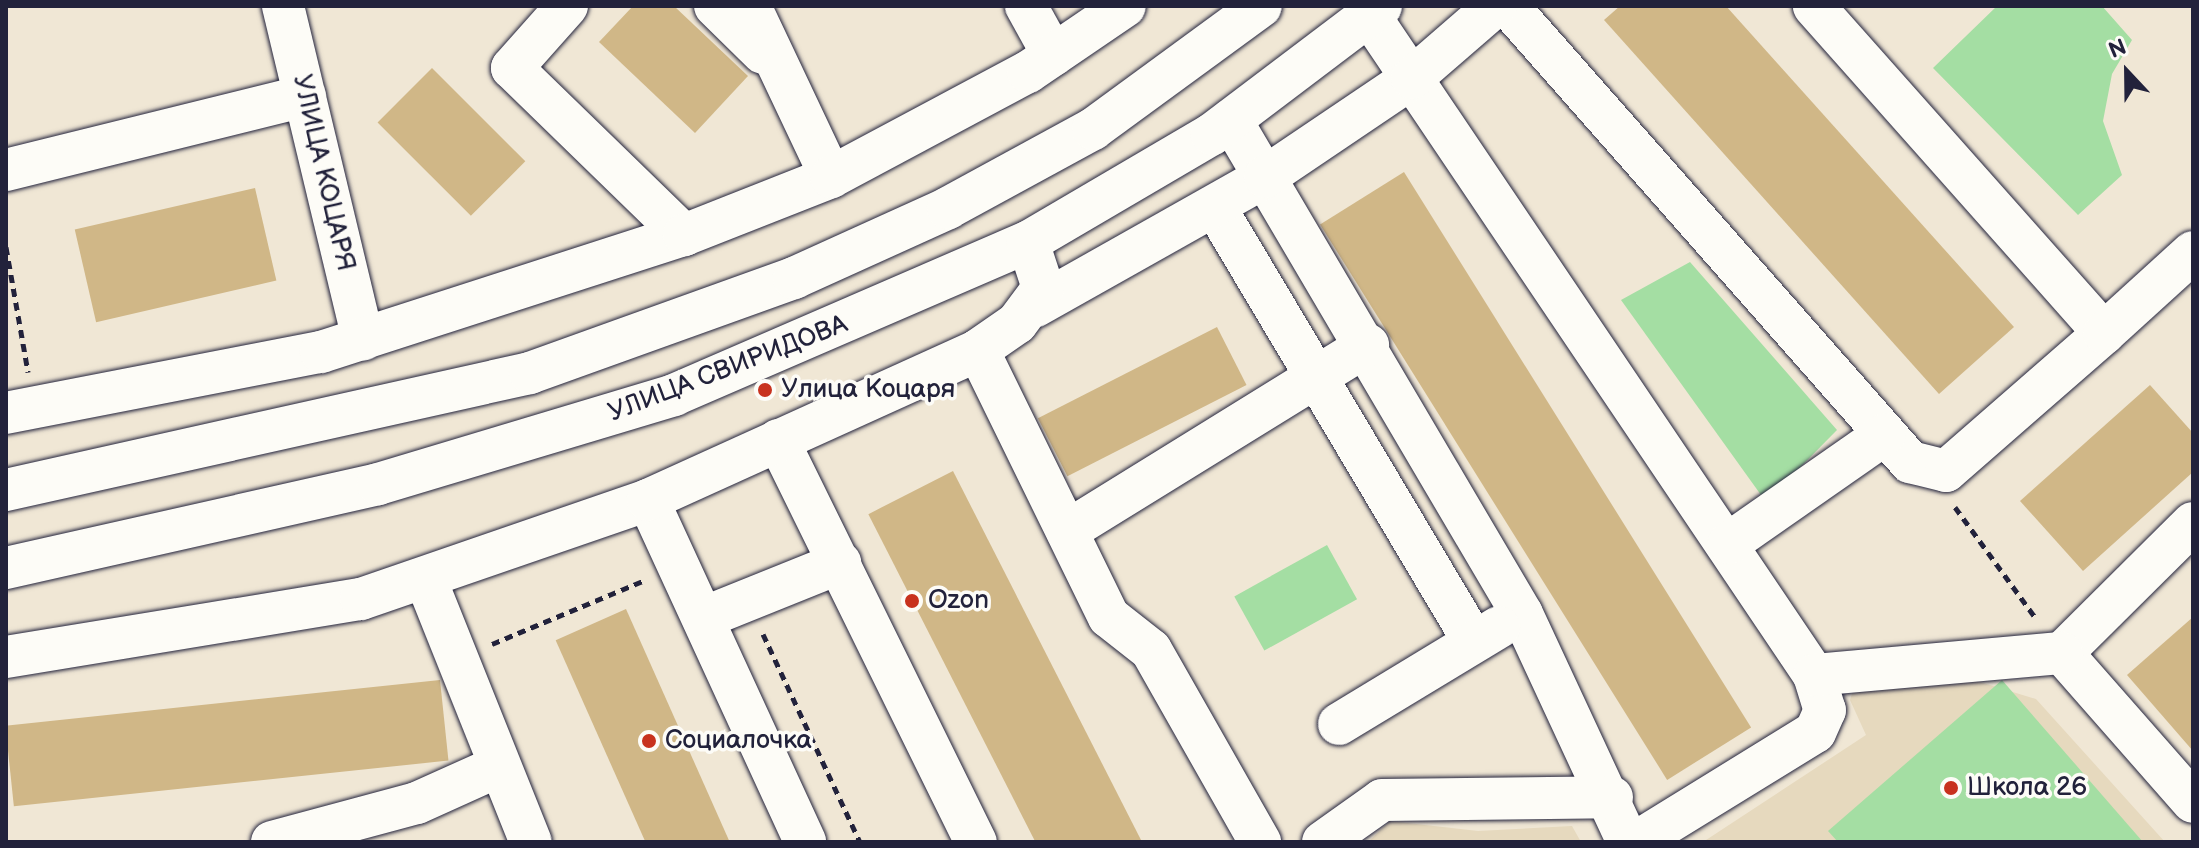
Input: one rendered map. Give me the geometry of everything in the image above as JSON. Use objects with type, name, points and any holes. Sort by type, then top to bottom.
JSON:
[{"type":"street","name":"УЛИЦА КОЦАРЯ","points":[[283,6],[363,340]]},
{"type":"street","points":[[567,6],[512,68],[684,235]]},
{"type":"street","points":[[715,6],[779,69]]},
{"type":"street","points":[[750,6],[831,177]]},
{"type":"street","points":[[1026,6],[1053,55]]},
{"type":"street","points":[[20,410],[363,340],[684,235],[831,177],[1053,55],[1125,6]]},
{"type":"street","points":[[6,490],[516,377],[794,278],[948,208],[1093,129],[1261,6]]},
{"type":"street","points":[[6,657],[361,599],[426,580],[648,500],[978,350],[1036,306],[1265,177],[1412,78],[1495,6]]},
{"type":"street","points":[[1508,6],[1910,462],[1946,471],[2193,252]]},
{"type":"street","points":[[1814,6],[2104,333]]},
{"type":"street","points":[[1375,11],[1412,78],[1729,543],[1814,675],[1825,710],[1815,732],[1636,842]]},
{"type":"street","name":"УЛИЦА СВИРИДОВА","points":[[6,568],[484,457],[674,395],[1028,242],[1231,120],[1375,11]]},
{"type":"street","points":[[6,170],[305,96]]},
{"type":"street","points":[[1231,120],[1368,345],[1522,614],[1612,797],[1628,842]]},
{"type":"street","points":[[1215,207],[1314,379],[1474,642]]},
{"type":"street","points":[[1028,242],[1043,271],[1036,306]]},
{"type":"street","points":[[1067,531],[1368,345]]},
{"type":"street","points":[[978,350],[1112,624],[1151,650],[1260,842]]},
{"type":"street","points":[[1729,543],[1885,434]]},
{"type":"street","points":[[778,440],[976,842]]},
{"type":"street","points":[[648,500],[805,842]]},
{"type":"street","points":[[1814,675],[2062,653],[2193,523]]},
{"type":"street","points":[[703,618],[840,563]]},
{"type":"street","points":[[426,580],[497,767],[531,842]]},
{"type":"street","points":[[1339,724],[1522,614]]},
{"type":"street","points":[[2062,653],[2193,802]]},
{"type":"street","points":[[272,842],[417,803],[497,767]]},
{"type":"street","points":[[1323,842],[1382,800],[1612,797]]},
{"type":"path","points":[[6,247],[20,410]]},
{"type":"path","points":[[1946,471],[1957,518],[2062,653]]},
{"type":"path","points":[[457,658],[679,566]]},
{"type":"path","points":[[747,601],[860,842]]},
{"type":"shaded area","name":"Школа 26","points":[[1954,674],[2036,699],[2165,842],[1703,842],[1866,735],[1850,700],[1857,678]]},
{"type":"shaded area","points":[[1390,821],[1478,831],[1572,826],[1581,842],[1368,842]]},
{"type":"green space","points":[[1997,6],[2102,6],[2132,40],[2112,74],[2103,121],[2122,175],[2078,215],[1933,68]]},
{"type":"green space","points":[[1690,262],[1837,430],[1766,502],[1621,300]]},
{"type":"green space","points":[[1327,545],[1357,599],[1264,651],[1234,596]]},
{"type":"green space","points":[[2002,680],[2143,842],[1838,842],[1828,831]]},
{"type":"building","points":[[633,6],[674,6],[748,76],[695,133],[599,42]]},
{"type":"building","points":[[1620,6],[1726,6],[2014,327],[1939,394],[1604,20]]},
{"type":"building","points":[[432,68],[525,161],[471,216],[378,122]]},
{"type":"building","points":[[1404,172],[1751,727],[1667,780],[1320,224]]},
{"type":"building","points":[[255,188],[276,281],[96,322],[75,230]]},
{"type":"building","points":[[1217,327],[1247,385],[1067,476],[1038,418]]},
{"type":"building","points":[[2150,385],[2193,433],[2193,472],[2083,571],[2020,501]]},
{"type":"building","points":[[953,471],[1141,841],[1035,842],[868,514]]},
{"type":"building","points":[[626,609],[730,842],[645,842],[556,640]]},
{"type":"building","points":[[2193,617],[2193,751],[2127,675]]},
{"type":"building","points":[[440,680],[448,761],[14,806],[6,726]]},
{"type":"place","name":"Улица Коцаря","points":[[765,390]]},
{"type":"place","name":"Ozon","points":[[912,601]]},
{"type":"place","name":"Социалочка","points":[[649,741]]},
{"type":"place","name":"Школа 26","points":[[1951,788]]}]
